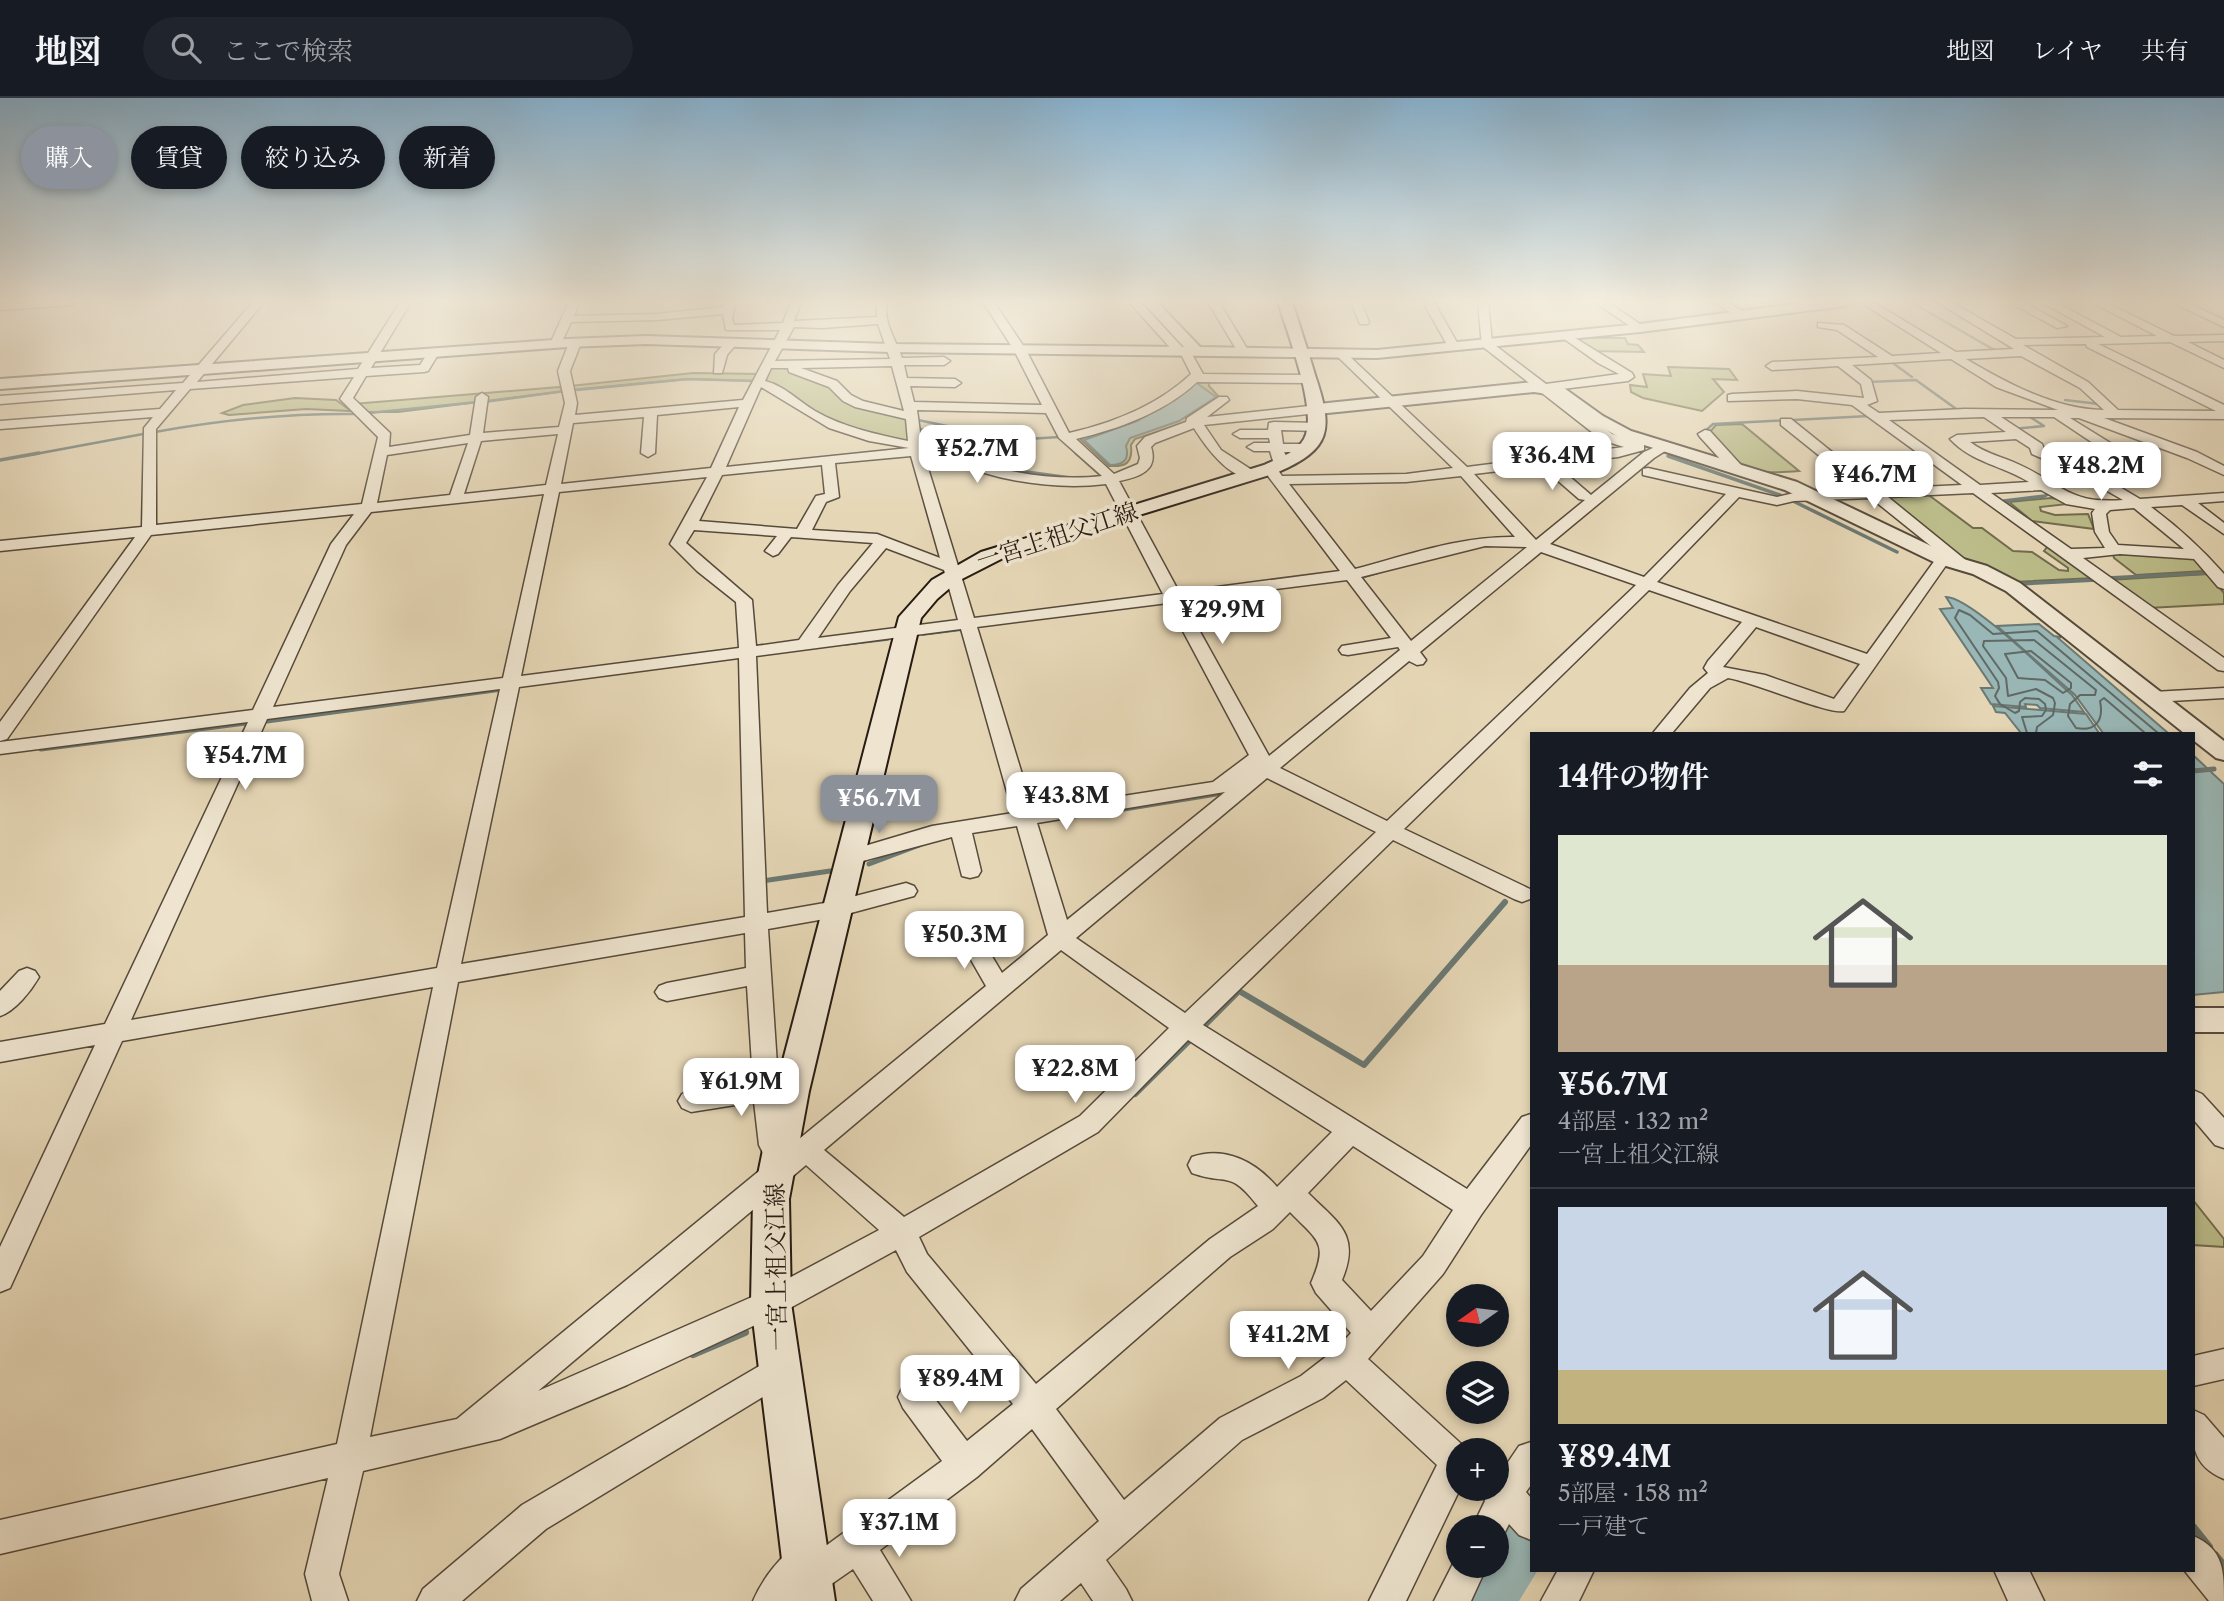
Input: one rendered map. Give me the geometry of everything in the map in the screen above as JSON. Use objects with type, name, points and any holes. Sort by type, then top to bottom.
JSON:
[{"type":"main road","points":[[1283,450],[1302,372]]},
{"type":"main road","name":"一宮上祖父江線","points":[[807,1580],[771,1303],[771,1199],[779,1090],[836,909],[910,617],[926,595],[951,570],[1002,551],[1129,513],[1283,450]]},
{"type":"street","points":[[0,384],[170,372]]},
{"type":"street","points":[[0,735],[146,531],[150,428],[199,372]]},
{"type":"street","points":[[0,400],[187,386],[305,372]]},
{"type":"street","points":[[0,1278],[339,544],[370,503],[385,436],[346,399],[362,372]]},
{"type":"street","points":[[330,1601],[322,1574],[350,1457],[448,973],[571,402],[564,372]]},
{"type":"street","points":[[691,1101],[779,1090],[758,975],[744,600],[703,568],[678,544],[719,471],[747,403],[764,372]]},
{"type":"street","points":[[803,372],[833,384],[847,398],[873,409],[1051,409]]},
{"type":"street","points":[[900,372],[911,411],[916,448],[1061,939],[1186,1027],[1471,1206]]},
{"type":"street","points":[[1032,372],[1067,437],[1109,476],[1264,762],[1276,776],[1388,831],[1528,892]]},
{"type":"street","points":[[1067,437],[1102,429],[1132,417],[1181,390],[1197,375],[1196,372]]},
{"type":"street","points":[[1193,378],[1247,372]]},
{"type":"street","points":[[1360,372],[1464,471],[1534,544]]},
{"type":"street","points":[[1232,427],[1283,450],[1406,478],[1632,451],[1639,447],[1607,437],[1525,372]]},
{"type":"street","points":[[1196,422],[1216,453],[1283,450],[1390,401],[1628,377],[1624,372]]},
{"type":"street","points":[[1732,398],[1797,395],[1856,402],[1871,401],[1869,388],[1855,372]]},
{"type":"street","points":[[1979,372],[2000,384],[2192,455],[2224,471]]},
{"type":"street","points":[[2062,372],[2084,385],[2116,415]]},
{"type":"street","points":[[2148,372],[2224,413]]},
{"type":"street","points":[[903,382],[955,383]]},
{"type":"street","points":[[759,383],[771,385],[813,415],[856,435],[937,450],[983,468],[1039,478],[1090,482],[1140,471],[1148,455],[1143,446],[1150,440],[1196,422],[1223,400]]},
{"type":"street","points":[[1545,387],[1559,391],[1608,426],[1665,446],[1736,480]]},
{"type":"street","points":[[455,500],[476,438],[482,397]]},
{"type":"street","points":[[1856,402],[2224,666]]},
{"type":"street","points":[[382,452],[651,412],[747,403]]},
{"type":"street","points":[[0,425],[165,412]]},
{"type":"street","points":[[648,453],[651,412]]},
{"type":"street","points":[[1877,417],[2224,413]]},
{"type":"street","points":[[1988,414],[2037,447],[2038,451],[2085,471],[2139,503],[2199,555],[2224,584]]},
{"type":"street","points":[[2057,415],[2128,460]]},
{"type":"street","points":[[1196,422],[1232,427],[1283,450],[1353,574],[1410,651]]},
{"type":"street","points":[[1786,422],[1961,562],[1950,561]]},
{"type":"street","points":[[1705,434],[1736,480]]},
{"type":"street","points":[[2018,435],[1957,439],[1982,457],[2015,468],[2071,501],[2106,506],[2224,497]]},
{"type":"street","points":[[465,1433],[1061,939],[1264,762],[1410,651],[1534,544],[1649,455],[1665,446]]},
{"type":"street","points":[[0,546],[264,517],[551,490],[916,448]]},
{"type":"street","points":[[773,551],[795,531],[816,497],[832,497],[828,460]]},
{"type":"street","points":[[1543,461],[1584,496]]},
{"type":"street","points":[[1648,472],[1736,480],[1814,496],[2044,486]]},
{"type":"street","points":[[0,1537],[489,1428],[771,1303],[902,1232],[1089,1124],[1388,831],[1647,583],[1736,480]]},
{"type":"street","points":[[1814,496],[1950,561],[1988,573],[2013,587],[2224,753]]},
{"type":"street","points":[[2185,500],[2224,530]]},
{"type":"street","points":[[2106,506],[2099,513],[2102,532],[2113,549]]},
{"type":"street","points":[[691,524],[880,540],[951,570]]},
{"type":"street","points":[[804,645],[880,540],[886,524]]},
{"type":"street","points":[[0,748],[1353,574],[1485,541],[1534,544],[1872,662]]},
{"type":"street","points":[[2067,554],[2114,552],[2113,549]]},
{"type":"street","points":[[2113,549],[2199,555]]},
{"type":"street","points":[[1752,621],[1713,668],[1720,673],[1738,673],[1838,707],[1950,561]]},
{"type":"street","points":[[1348,650],[1410,651]]},
{"type":"street","points":[[1663,732],[1709,681],[1720,673]]},
{"type":"street","points":[[2153,697],[2224,693]]},
{"type":"street","points":[[848,858],[932,833],[1219,787],[1264,762]]},
{"type":"street","points":[[961,829],[970,871]]},
{"type":"street","points":[[0,1052],[757,920],[836,909],[906,891]]},
{"type":"street","points":[[966,932],[999,988]]},
{"type":"street","points":[[667,992],[758,975]]},
{"type":"street","points":[[0,1007],[27,977]]},
{"type":"street","points":[[2195,1020],[2224,1020]]},
{"type":"street","points":[[2195,1104],[2214,1129]]},
{"type":"street","points":[[1033,1601],[1231,1429],[1312,1387],[1347,1360],[1433,1265],[1471,1206],[1530,1126]]},
{"type":"street","points":[[771,1601],[858,1546],[965,1465],[1220,1248],[1263,1220],[1351,1130]]},
{"type":"street","points":[[817,1159],[902,1232],[916,1263],[1034,1406],[1121,1523]]},
{"type":"street","points":[[1202,1166],[1230,1166],[1251,1175],[1333,1238],[1336,1259],[1326,1283],[1370,1332]]},
{"type":"street","points":[[1347,1360],[1446,1453]]},
{"type":"street","points":[[2195,1370],[2224,1363]]},
{"type":"street","points":[[435,1601],[534,1517],[778,1370]]},
{"type":"street","points":[[914,1397],[965,1465]]},
{"type":"street","points":[[2195,1428],[2224,1463]]},
{"type":"street","points":[[1511,1502],[1530,1460]]},
{"type":"street","points":[[1387,1601],[1446,1485]]},
{"type":"street","points":[[858,1546],[893,1601]]},
{"type":"street","points":[[1083,1556],[1114,1601]]},
{"type":"street","points":[[2195,1556],[2224,1592]]},
{"type":"street","points":[[2012,1572],[2026,1601]]},
{"type":"street","points":[[1452,1601],[1464,1578]]},
{"type":"green space","points":[[803,372],[833,384],[847,398],[912,416],[915,445],[856,435],[759,381],[688,379],[570,390],[569,386],[693,373]]},
{"type":"green space","points":[[1670,372],[1731,372],[1737,380],[1713,379],[1724,392],[1702,411],[1643,398],[1631,392],[1630,385],[1647,387],[1643,374],[1671,376]]},
{"type":"green space","points":[[1209,380],[1209,386],[1220,398],[1187,422],[1135,439],[1131,445],[1131,456],[1124,465],[1109,466],[1081,440],[1084,436],[1112,428],[1138,416],[1190,388],[1190,383]]},
{"type":"green space","points":[[559,387],[565,391],[398,412],[360,412],[352,404]]},
{"type":"green space","points":[[295,398],[336,400],[351,411],[306,409],[229,415],[222,413],[243,405]]},
{"type":"green space","points":[[1742,424],[1799,471],[1767,472],[1747,468],[1730,456],[1708,434],[1716,425]]},
{"type":"green space","points":[[1926,493],[1973,528],[1982,528],[2013,551],[2032,552],[2059,570],[2068,571],[2068,568],[2044,551],[2048,546],[2095,578],[2014,582],[1966,563],[1884,495]]},
{"type":"green space","points":[[2051,498],[2067,501],[2068,504],[2040,507],[2041,511],[2055,515],[2088,514],[2094,529],[2032,521],[2009,502]]},
{"type":"green space","points":[[2113,554],[2193,556],[2205,571],[2136,575],[2114,558]]},
{"type":"green space","points":[[2208,574],[2224,593],[2224,604],[2148,608],[2108,580]]},
{"type":"green space","points":[[2195,1203],[2224,1239],[2224,1247],[2195,1245]]},
{"type":"water","points":[[1194,381],[1216,397],[1179,421],[1130,438],[1126,446],[1126,458],[1122,463],[1110,465],[1084,440],[1137,421],[1191,388]]},
{"type":"water","points":[[1946,597],[1958,600],[2010,638],[2072,695],[2084,712],[2040,708],[2037,705],[2025,704],[2026,707],[1991,704],[1981,688],[1993,688],[1940,609],[1953,608]]},
{"type":"water","points":[[2039,624],[2054,636],[2061,637],[2058,638],[2167,732],[2102,732],[2075,695],[1997,626]]},
{"type":"water","points":[[1993,706],[2086,714],[2098,732],[2020,732],[2005,713],[1996,712]]},
{"type":"water","points":[[2195,757],[2224,784],[2224,992],[2195,995]]},
{"type":"waterway","points":[[1905,372],[1912,377]]},
{"type":"waterway","points":[[577,390],[688,379],[754,381]]},
{"type":"waterway","points":[[1868,382],[1916,380],[1959,411]]},
{"type":"waterway","points":[[484,402],[565,391]]},
{"type":"waterway","points":[[2065,400],[2099,404],[2103,407]]},
{"type":"waterway","points":[[369,413],[478,402]]},
{"type":"waterway","points":[[155,432],[255,418],[356,414]]},
{"type":"waterway","points":[[1702,434],[1713,424],[1869,416]]},
{"type":"waterway","points":[[2012,429],[2044,426],[2030,417]]},
{"type":"waterway","points":[[964,455],[950,448],[921,444],[926,430],[918,429],[918,420],[1014,440],[1059,437],[1078,455]]},
{"type":"waterway","points":[[30,455],[143,434]]},
{"type":"waterway","points":[[0,460],[39,453]]},
{"type":"waterway","points":[[961,453],[991,467],[1085,480],[1104,478],[1076,453]]},
{"type":"waterway","points":[[1668,456],[1780,495]]},
{"type":"waterway","points":[[2013,510],[2004,501],[2045,496],[2050,492]]},
{"type":"waterway","points":[[1793,501],[1897,552]]},
{"type":"waterway","points":[[1362,577],[1379,572]]},
{"type":"waterway","points":[[2107,578],[2209,573]]},
{"type":"waterway","points":[[2018,584],[2096,580]]},
{"type":"waterway","points":[[923,634],[963,629]]},
{"type":"waterway","points":[[845,644],[888,639]]},
{"type":"waterway","points":[[267,721],[502,689]]},
{"type":"waterway","points":[[41,749],[246,723]]},
{"type":"waterway","points":[[2195,771],[2214,769]]},
{"type":"waterway","points":[[1124,809],[1229,792]]},
{"type":"waterway","points":[[869,864],[922,844]]},
{"type":"waterway","points":[[762,881],[830,871]]},
{"type":"waterway","points":[[1203,1027],[1239,991],[1364,1065],[1505,902]]},
{"type":"waterway","points":[[1135,1094],[1193,1037]]},
{"type":"waterway","points":[[693,1354],[745,1332]]},
{"type":"waterway","points":[[2195,1530],[2209,1547]]},
{"type":"waterway","points":[[1491,1601],[1530,1537]]},
{"type":"waterway","points":[[2215,1555],[2224,1566]]}]
